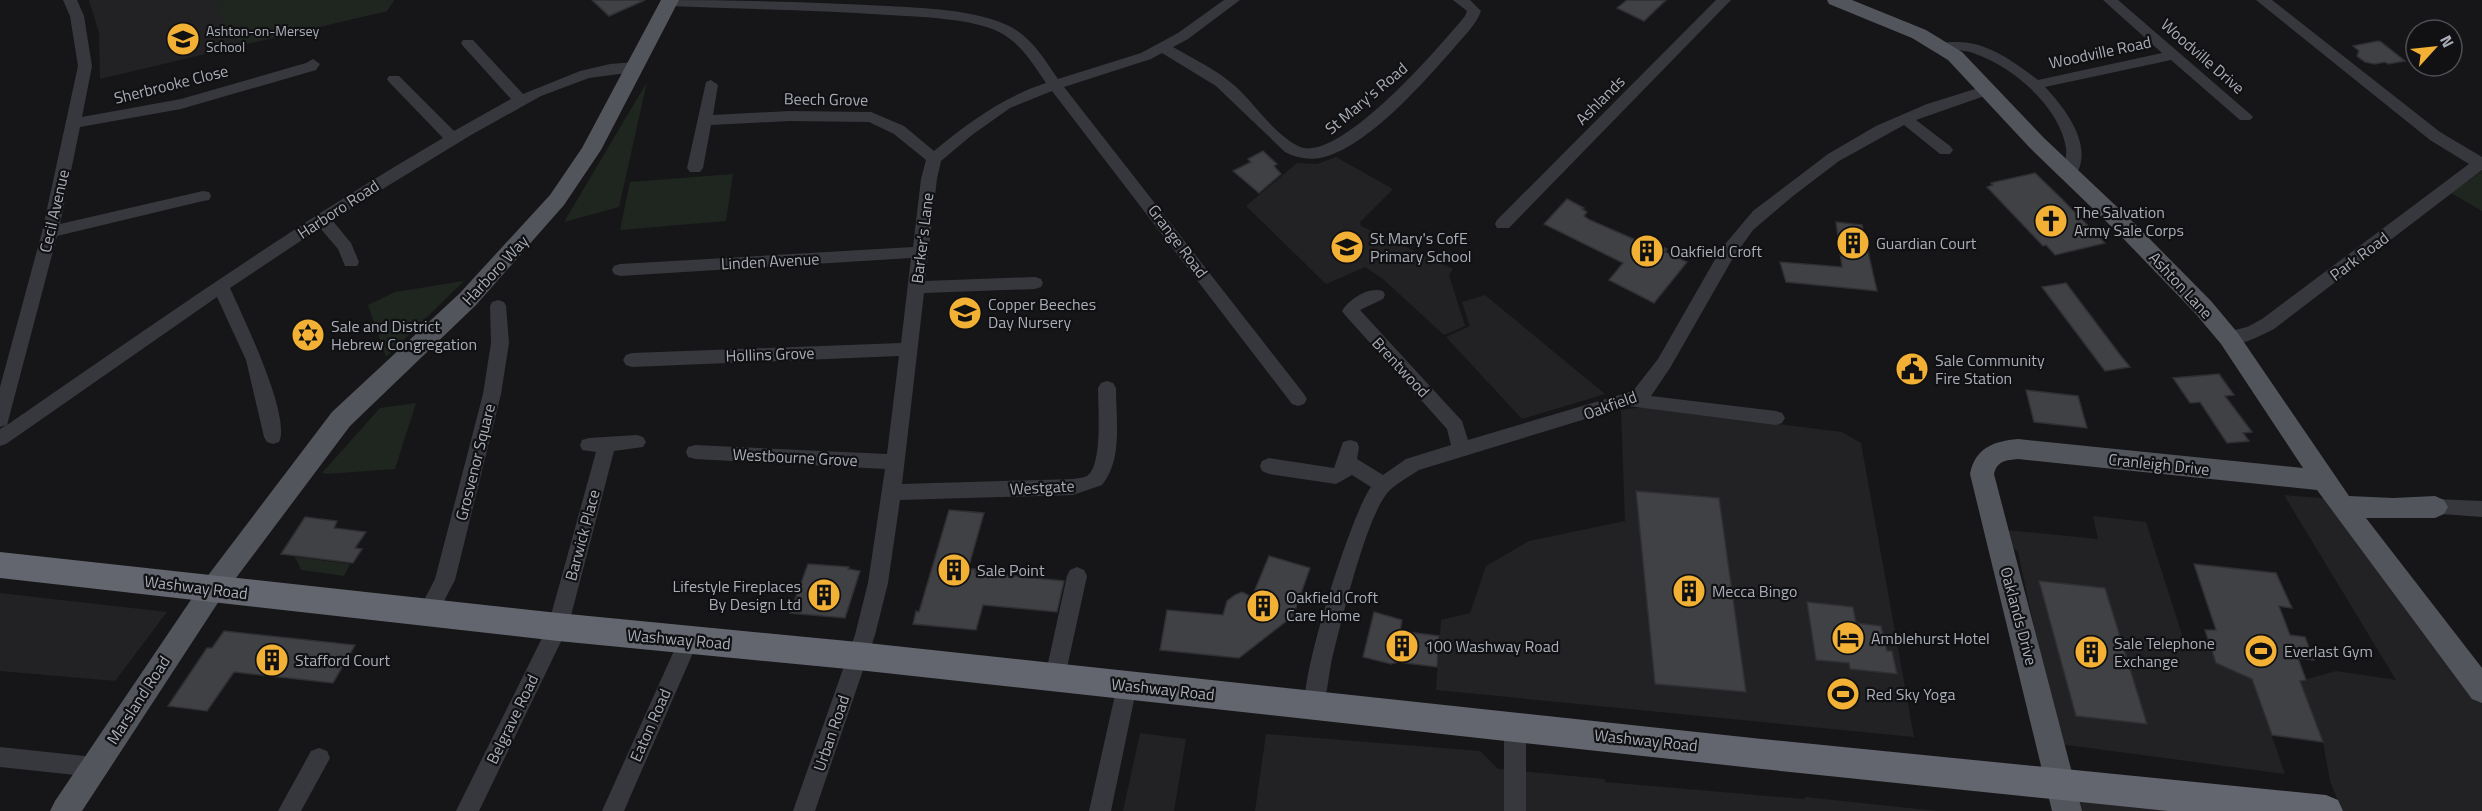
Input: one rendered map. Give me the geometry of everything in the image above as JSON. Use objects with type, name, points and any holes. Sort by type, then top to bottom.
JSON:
[{"type":"highway","name":"Washway Road","points":[[0,565],[558,627],[858,656],[1515,726],[2064,798],[2326,811]]},
{"type":"main road","points":[[635,67],[670,1]]},
{"type":"main road","name":"Ashton Lane","points":[[1840,1],[1919,34],[1945,48],[1965,64],[2066,171],[2150,251],[2229,338],[2342,506],[2482,690]]},
{"type":"main road","name":"Harboro Way","points":[[212,590],[341,419],[468,299],[556,200],[591,150],[635,67]]},
{"type":"main road","name":"Cranleigh Drive","points":[[1995,452],[2030,450],[2324,480]]},
{"type":"main road","name":"Oaklands Drive","points":[[1995,452],[1986,460],[1982,474],[2064,798]]},
{"type":"main road","points":[[2342,506],[2394,509],[2434,507]]},
{"type":"main road","name":"Marsland Road","points":[[65,811],[212,590]]},
{"type":"street","name":"Cecil Avenue","points":[[0,433],[50,232],[75,123],[85,66],[77,16],[70,0]]},
{"type":"street","points":[[934,159],[967,131],[1005,105],[1055,85],[1122,66],[1163,48],[1233,0]]},
{"type":"street","name":"St Mary's Road","points":[[1163,48],[1230,90],[1284,143],[1300,153],[1323,153],[1343,144],[1421,75],[1473,17],[1474,11],[1460,0]]},
{"type":"street","name":"Ashlands","points":[[1503,224],[1724,0]]},
{"type":"street","name":"Woodville Drive","points":[[2110,0],[2245,117]]},
{"type":"street","points":[[2263,0],[2435,136],[2481,163]]},
{"type":"street","name":"Grange Road","points":[[670,1],[850,4],[969,18],[1003,28],[1019,38],[1298,399]]},
{"type":"street","points":[[468,43],[520,100]]},
{"type":"street","points":[[1945,48],[1959,44],[1972,47],[2002,62],[2035,85],[2060,113],[2074,141],[2075,161],[2072,169],[2066,171]]},
{"type":"street","name":"Woodville Road","points":[[2035,85],[2174,55]]},
{"type":"street","name":"Harboro Road","points":[[0,433],[322,219],[520,100],[600,69],[635,67]]},
{"type":"street","name":"Sherbrooke Close","points":[[75,123],[139,113],[194,100],[277,74],[310,69]]},
{"type":"street","points":[[394,79],[453,139]]},
{"type":"street","points":[[695,168],[711,85]]},
{"type":"street","name":"Oakfield","points":[[1313,706],[1321,664],[1349,562],[1372,500],[1395,474],[1413,464],[1630,400],[1646,391],[1734,243],[1755,218],[1825,162],[1867,136],[1904,118],[1988,90]]},
{"type":"street","name":"Beech Grove","points":[[704,120],[789,116],[871,117],[899,130],[934,159]]},
{"type":"street","points":[[1904,118],[1945,150]]},
{"type":"street","name":"Barker's Lane","points":[[858,656],[878,583],[892,492],[929,179],[934,159]]},
{"type":"street","name":"Park Road","points":[[2229,338],[2252,332],[2268,324],[2481,163]]},
{"type":"street","points":[[50,232],[203,196]]},
{"type":"street","points":[[322,219],[345,247],[351,262]]},
{"type":"street","name":"Linden Avenue","points":[[620,270],[921,252]]},
{"type":"street","points":[[916,287],[1035,283]]},
{"type":"street","points":[[220,285],[255,360],[273,437]]},
{"type":"street","name":"Brentwood","points":[[1377,295],[1354,306],[1351,311],[1456,426],[1461,451]]},
{"type":"street","name":"Grosvenor Square","points":[[428,612],[445,580],[492,394],[500,343],[498,306]]},
{"type":"street","name":"Hollins Grove","points":[[632,360],[908,349]]},
{"type":"street","name":"Westgate","points":[[892,492],[1034,488],[1087,484],[1097,479],[1106,463],[1107,388]]},
{"type":"street","points":[[1630,400],[1776,418]]},
{"type":"street","name":"Barwick Place","points":[[558,627],[598,444],[637,442]]},
{"type":"street","name":"Westbourne Grove","points":[[695,452],[894,462]]},
{"type":"street","points":[[1269,466],[1336,476],[1344,472],[1349,454],[1383,485]]},
{"type":"street","points":[[2434,507],[2482,509]]},
{"type":"street","points":[[1055,677],[1077,576]]},
{"type":"street","name":"Belgrave Road","points":[[466,811],[558,627]]},
{"type":"street","name":"Eaton Road","points":[[613,811],[689,639]]},
{"type":"street","name":"Urban Road","points":[[804,811],[858,656]]},
{"type":"street","points":[[1100,811],[1126,686]]},
{"type":"street","points":[[1515,726],[1515,811]]},
{"type":"street","points":[[0,757],[94,767]]},
{"type":"street","points":[[289,811],[319,758]]},
{"type":"shaded area","name":"Ashton-on-Mersey School","points":[[89,0],[394,0],[387,11],[100,79],[99,33]]},
{"type":"shaded area","points":[[215,0],[394,0],[387,11],[241,45],[229,30]]},
{"type":"shaded area","points":[[647,82],[619,207],[564,222]]},
{"type":"shaded area","name":"St Mary's CofE Primary School","points":[[1336,157],[1393,189],[1360,222],[1361,226],[1453,269],[1449,275],[1465,326],[1444,335],[1383,279],[1365,267],[1326,284],[1246,206],[1297,163],[1317,164]]},
{"type":"shaded area","points":[[2482,171],[2482,211],[2451,193]]},
{"type":"shaded area","points":[[733,174],[726,221],[620,230],[630,182]]},
{"type":"shaded area","points":[[464,281],[386,357],[368,305],[395,292]]},
{"type":"shaded area","points":[[1485,295],[1605,394],[1522,419],[1446,337],[1470,326],[1462,302]]},
{"type":"shaded area","points":[[416,403],[395,469],[322,473],[380,408]]},
{"type":"shaded area","points":[[1644,407],[1842,432],[1861,443],[1914,737],[1436,690],[1441,620],[1470,613],[1486,566],[1529,541],[1625,521],[1621,410]]},
{"type":"shaded area","points":[[2284,495],[2345,500],[2371,527],[2482,668],[2482,811],[2342,811],[2330,781],[2323,742],[2300,681],[2336,671],[2396,680]]},
{"type":"shaded area","points":[[2093,516],[2146,522],[2184,641],[2210,644],[2216,663],[2252,679],[2285,774],[2059,744],[2018,552],[2009,544],[2005,530],[2098,539]]},
{"type":"shaded area","points":[[295,557],[350,564],[344,576],[301,570]]},
{"type":"shaded area","points":[[0,593],[167,612],[115,681],[0,671]]},
{"type":"shaded area","points":[[1140,733],[1186,739],[1174,811],[1123,811]]},
{"type":"shaded area","points":[[1266,734],[1480,751],[1498,769],[1605,779],[1605,782],[1805,799],[1805,797],[1937,811],[1255,811]]},
{"type":"shaded area","points":[[2072,788],[2273,811],[2078,811]]},
{"type":"building","points":[[592,0],[645,0],[609,16]]},
{"type":"building","points":[[1627,0],[1666,0],[1644,21],[1617,8]]},
{"type":"building","points":[[2378,41],[2404,61],[2388,64],[2365,62],[2357,56],[2359,51],[2353,46]]},
{"type":"building","points":[[1263,151],[1277,164],[1274,166],[1281,174],[1259,193],[1233,171],[1251,162],[1248,159]]},
{"type":"building","name":"The Salvation Army Sale Corps","points":[[2035,173],[2105,243],[2055,255],[2046,245],[2043,246],[1987,187],[1993,185],[1991,183]]},
{"type":"building","name":"Oakfield Croft","points":[[1567,199],[1584,208],[1582,209],[1587,212],[1584,216],[1590,220],[1645,244],[1649,245],[1652,241],[1667,249],[1665,252],[1687,262],[1654,303],[1609,280],[1623,263],[1544,224]]},
{"type":"building","name":"Guardian Court","points":[[1836,222],[1862,225],[1877,291],[1786,282],[1780,262],[1842,267]]},
{"type":"building","points":[[2066,283],[2130,367],[2105,371],[2042,287]]},
{"type":"building","points":[[2219,374],[2234,395],[2225,396],[2252,432],[2243,433],[2249,441],[2227,443],[2200,402],[2190,403],[2173,378]]},
{"type":"building","points":[[2026,390],[2078,396],[2087,428],[2034,422]]},
{"type":"building","name":"Mecca Bingo","points":[[1636,491],[1719,498],[1746,692],[1655,684]]},
{"type":"building","name":"Sale Point","points":[[949,510],[984,513],[968,569],[976,569],[975,572],[1064,581],[1057,612],[983,605],[976,630],[913,624],[916,611],[919,612]]},
{"type":"building","points":[[305,517],[337,521],[334,528],[366,532],[355,548],[362,549],[353,563],[281,554]]},
{"type":"building","name":"Oakfield Croft Care Home","points":[[1269,556],[1310,568],[1293,616],[1239,658],[1160,650],[1167,610],[1223,615],[1227,601],[1235,595],[1242,592],[1252,597]]},
{"type":"building","name":"Lifestyle Fireplaces By Design Ltd","points":[[808,564],[849,567],[848,569],[860,571],[845,618],[790,613]]},
{"type":"building","name":"Everlast Gym","points":[[2194,564],[2276,573],[2292,608],[2279,606],[2290,635],[2305,637],[2314,660],[2298,658],[2306,680],[2300,681],[2323,742],[2272,735],[2252,679],[2216,663],[2205,630],[2216,630]]},
{"type":"building","name":"Sale Telephone Exchange","points":[[2039,581],[2105,588],[2147,724],[2076,716]]},
{"type":"building","name":"Amblehurst Hotel","points":[[1807,602],[1853,607],[1856,623],[1881,626],[1887,651],[1892,651],[1897,674],[1850,669],[1849,663],[1816,660]]},
{"type":"building","name":"100 Washway Road","points":[[1374,612],[1402,620],[1400,631],[1439,636],[1437,667],[1398,662],[1391,664],[1363,657]]},
{"type":"building","name":"Stafford Court","points":[[224,631],[355,645],[333,683],[234,672],[207,711],[168,706],[207,648],[212,648]]},
{"type":"place","name":"Ashton-on-Mersey School","points":[[183,39]]},
{"type":"place","name":"The Salvation Army Sale Corps","points":[[2051,221]]},
{"type":"place","name":"Guardian Court","points":[[1853,243]]},
{"type":"place","name":"St Mary's CofE Primary School","points":[[1347,247]]},
{"type":"place","name":"Oakfield Croft","points":[[1647,251]]},
{"type":"place","name":"Copper Beeches Day Nursery","points":[[965,313]]},
{"type":"place","name":"Sale and District Hebrew Congregation","points":[[308,335]]},
{"type":"place","name":"Sale Community Fire Station","points":[[1912,369]]},
{"type":"place","name":"Sale Point","points":[[954,570]]},
{"type":"place","name":"Mecca Bingo","points":[[1689,591]]},
{"type":"place","name":"Lifestyle Fireplaces By Design Ltd","points":[[824,595]]},
{"type":"place","name":"Oakfield Croft Care Home","points":[[1263,606]]},
{"type":"place","name":"Amblehurst Hotel","points":[[1848,638]]},
{"type":"place","name":"100 Washway Road","points":[[1402,646]]},
{"type":"place","name":"Everlast Gym","points":[[2261,651]]},
{"type":"place","name":"Sale Telephone Exchange","points":[[2091,652]]},
{"type":"place","name":"Stafford Court","points":[[272,660]]},
{"type":"place","name":"Red Sky Yoga","points":[[1843,694]]}]
